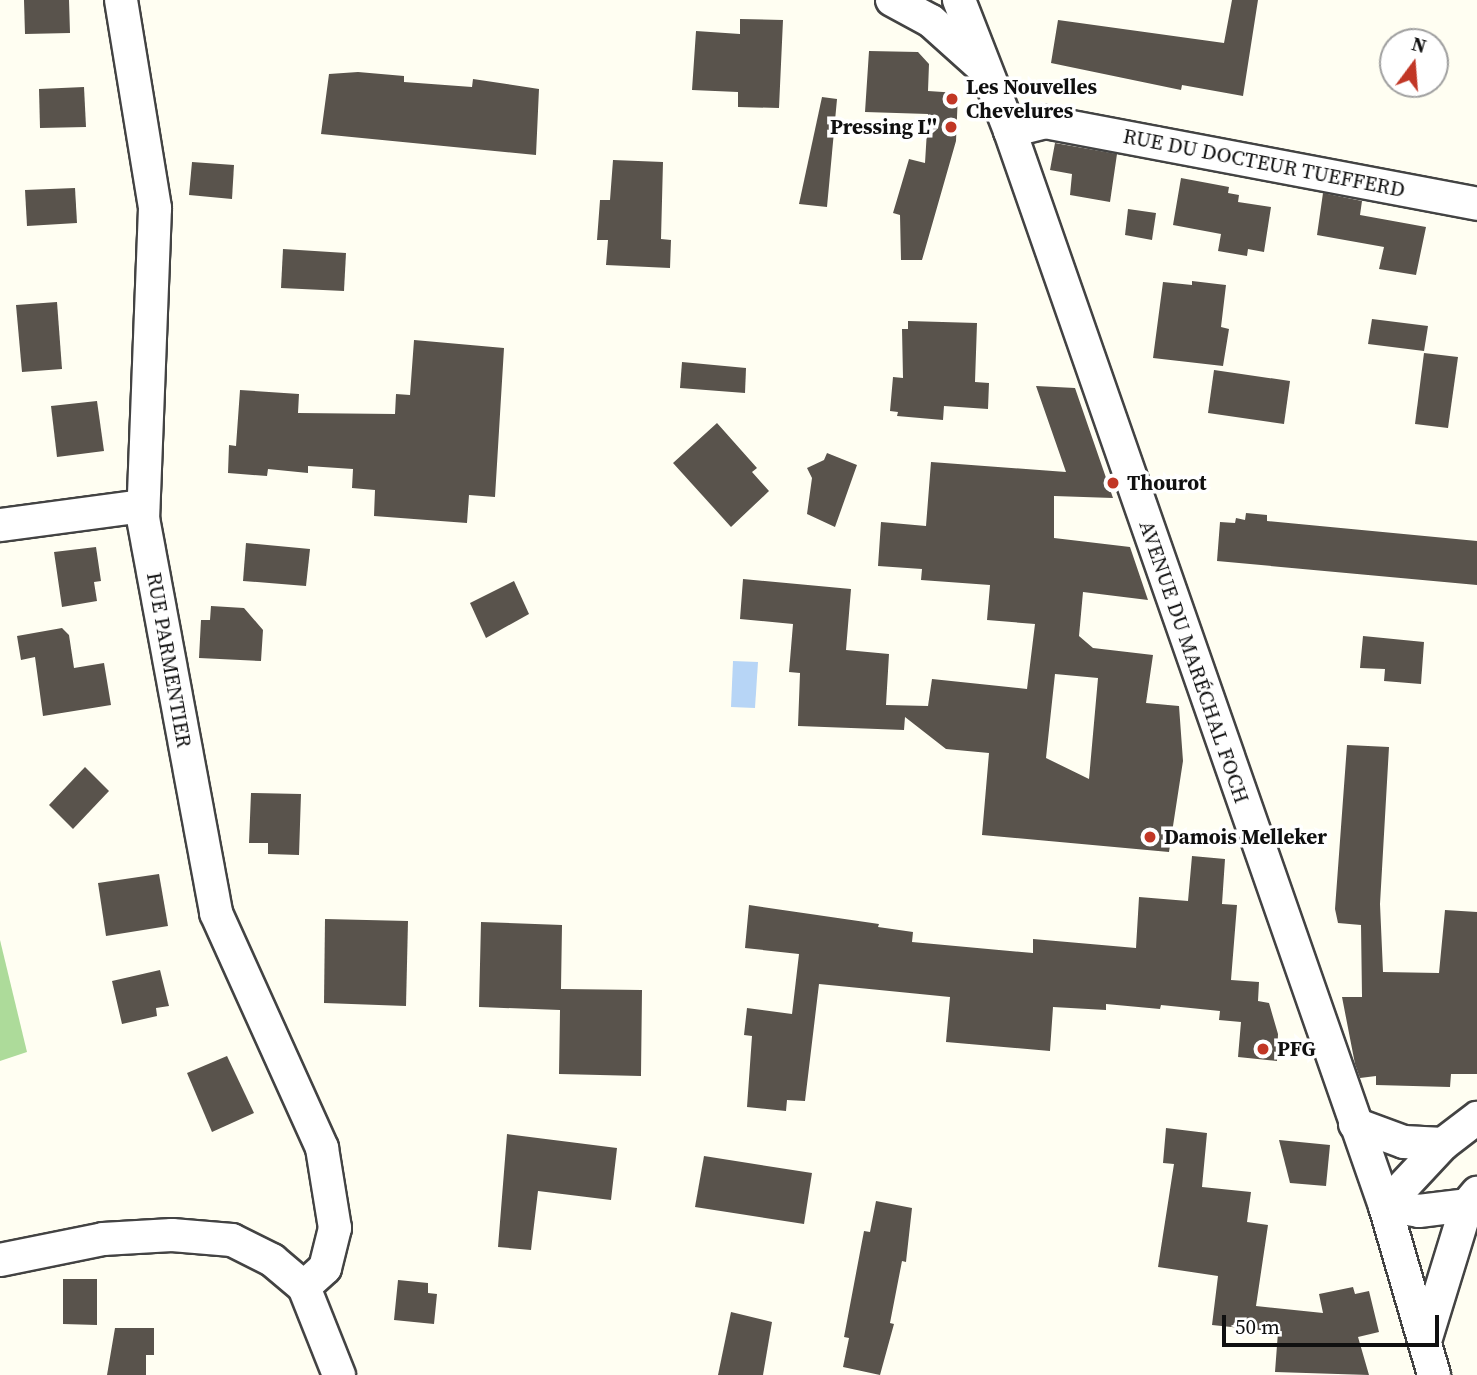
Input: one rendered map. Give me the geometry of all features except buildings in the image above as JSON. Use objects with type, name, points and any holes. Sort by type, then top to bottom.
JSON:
[{"type":"street","name":"RUE PARMENTIER","points":[[121,0],[155,208],[143,506],[216,913],[322,1149],[335,1228],[325,1268],[304,1287]]},
{"type":"street","points":[[892,0],[931,21],[988,73]]},
{"type":"street","name":"AVENUE DU MARÉCHAL FOCH","points":[[959,0],[1010,131],[1385,1206],[1426,1338],[1434,1375]]},
{"type":"street","name":"RUE DU DOCTEUR TUEFFERD","points":[[1010,131],[1045,122],[1477,204]]},
{"type":"street","points":[[0,525],[143,506]]},
{"type":"street","points":[[1385,1206],[1443,1144],[1477,1118]]},
{"type":"street","points":[[1355,1124],[1404,1142],[1443,1144]]},
{"type":"street","points":[[1385,1206],[1419,1211],[1472,1199]]},
{"type":"street","points":[[1426,1338],[1472,1199]]},
{"type":"street","points":[[0,1260],[103,1239],[172,1235],[232,1240],[272,1260],[304,1287],[339,1375]]},
{"type":"green space","points":[[0,940],[27,1052],[0,1061]]},
{"type":"water","points":[[733,661],[758,662],[755,708],[731,707]]},
{"type":"place","name":"Les Nouvelles Chevelures","points":[[952,99]]},
{"type":"place","name":"Pressing L''","points":[[951,127]]},
{"type":"place","name":"Thourot","points":[[1113,483]]},
{"type":"place","name":"Damois Melleker","points":[[1150,837]]},
{"type":"place","name":"PFG","points":[[1263,1049]]}]
